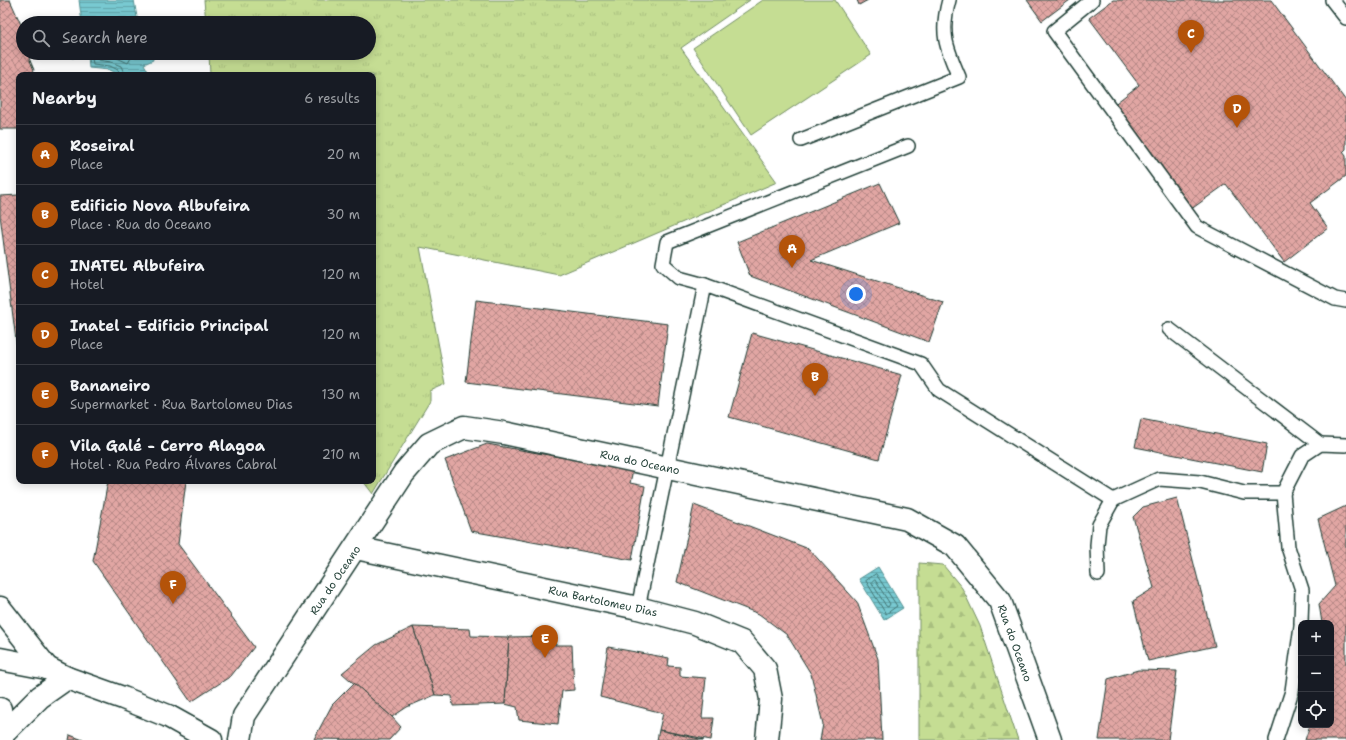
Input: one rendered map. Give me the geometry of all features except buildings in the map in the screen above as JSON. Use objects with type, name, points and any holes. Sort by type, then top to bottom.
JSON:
[{"type":"street","name":"Rua do Oceano","points":[[244,716],[404,473],[429,444],[464,427],[504,433],[908,519],[955,546],[1000,601],[1050,740]]},
{"type":"street","name":"Rua Bartolomeu Dias","points":[[356,548],[638,608],[695,623],[742,642],[765,669],[771,699],[767,740]]},
{"type":"street","points":[[0,608],[47,668]]},
{"type":"street","points":[[0,658],[47,668],[67,678],[168,716],[209,739],[244,716]]},
{"type":"street","points":[[2,738],[21,714],[40,697],[67,678]]},
{"type":"street","points":[[0,709],[2,738]]},
{"type":"street","points":[[240,740],[244,716]]},
{"type":"lane","points":[[801,140],[959,77],[946,47],[944,20],[949,0]]},
{"type":"lane","points":[[1092,0],[1054,31],[1197,227],[1335,299],[1346,301]]},
{"type":"lane","points":[[1332,0],[1346,18]]},
{"type":"lane","points":[[908,146],[667,242],[663,264],[679,278],[921,364],[939,390],[1113,500]]},
{"type":"lane","points":[[638,608],[705,286]]},
{"type":"lane","points":[[1169,329],[1320,444],[1346,445]]},
{"type":"lane","points":[[1301,620],[1302,590],[1288,547],[1283,493],[1302,456],[1320,444]]},
{"type":"lane","points":[[1098,574],[1096,545],[1099,524],[1113,500],[1159,479],[1200,482],[1244,493],[1283,493]]},
{"type":"lane","points":[[1276,740],[1292,691],[1298,648]]},
{"type":"green space","points":[[204,0],[750,0],[681,48],[777,182],[559,275],[420,247],[446,384],[430,391],[430,401],[373,494],[365,484],[376,484],[376,72],[210,72],[209,60],[376,60],[376,16],[205,16]]},
{"type":"green space","points":[[763,0],[835,0],[871,55],[751,135],[693,48]]},
{"type":"green space","points":[[919,563],[943,565],[962,588],[980,626],[1018,740],[919,740]]},
{"type":"water","points":[[79,0],[134,0],[137,16],[81,16]]},
{"type":"water","points":[[88,60],[153,60],[144,64],[148,72],[113,72],[109,70],[89,68]]},
{"type":"water","points":[[878,567],[903,608],[884,620],[859,579]]},
{"type":"place","name":"INATEL Albufeira","points":[[1191,53]]},
{"type":"place","name":"Inatel - Edificio Principal","points":[[1237,128]]},
{"type":"place","name":"Roseiral","points":[[792,268]]},
{"type":"place","name":"Edificio Nova Albufeira","points":[[815,396]]},
{"type":"place","name":"Vila Galé - Cerro Alagoa","points":[[173,604]]},
{"type":"place","name":"Bananeiro","points":[[545,658]]}]
